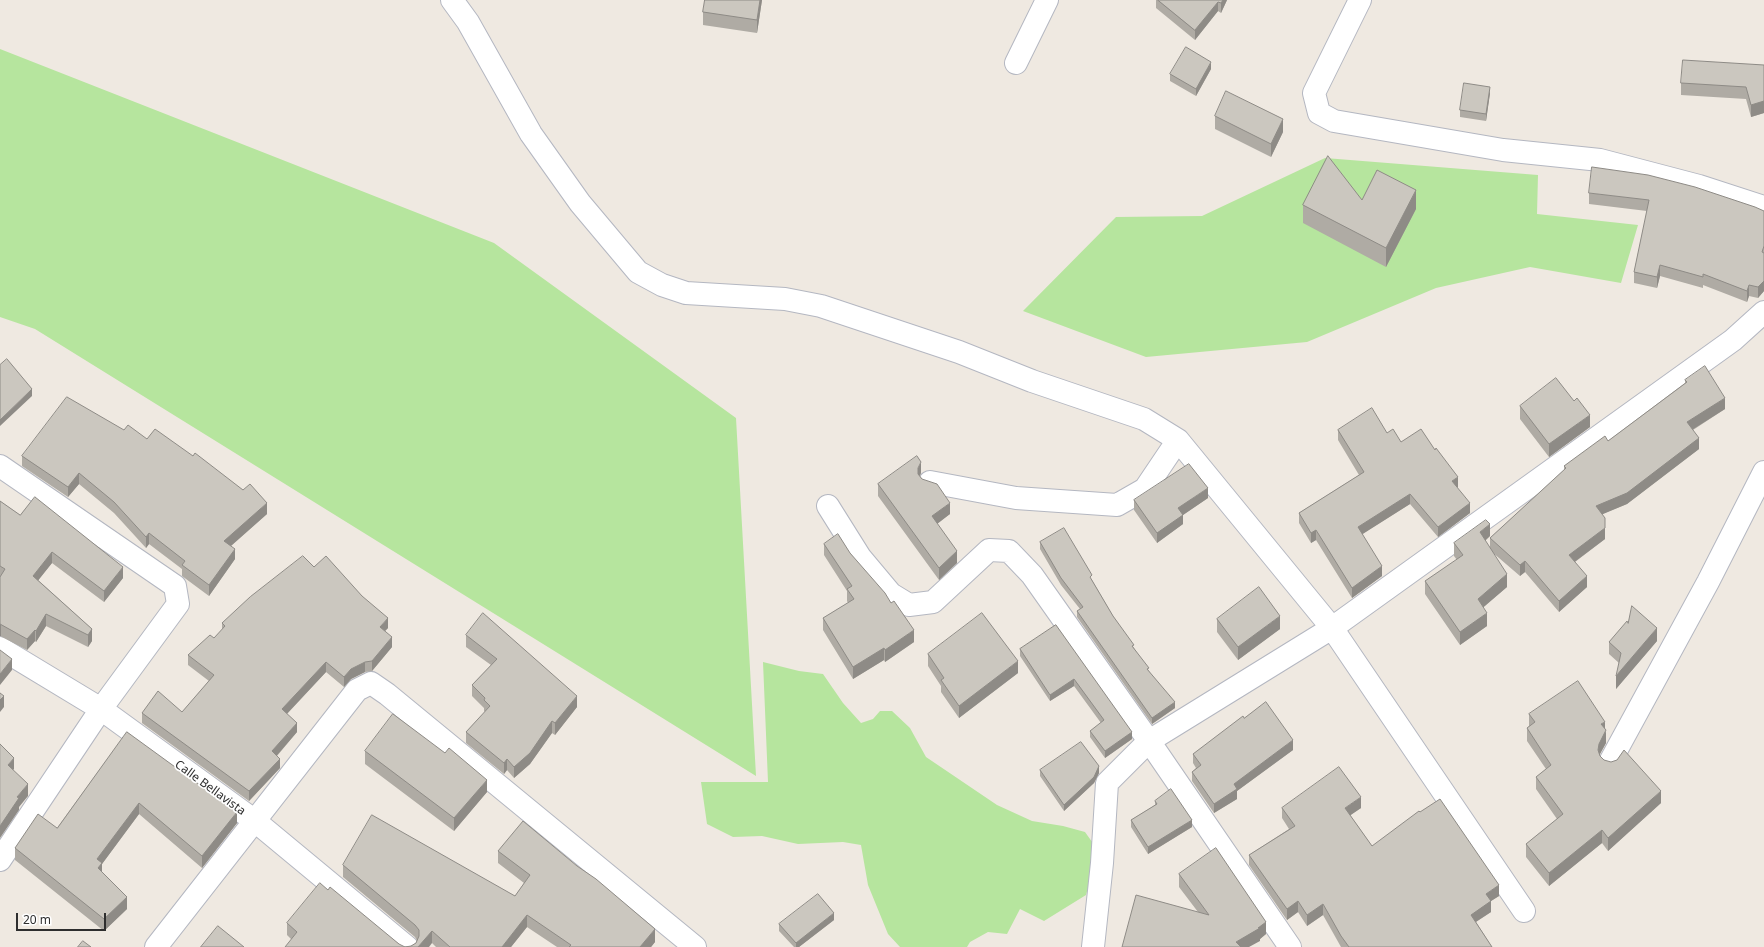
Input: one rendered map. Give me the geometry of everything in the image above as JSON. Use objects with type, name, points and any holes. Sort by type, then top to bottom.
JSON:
[{"type":"street","points":[[452,0],[468,22],[531,134],[580,203],[638,272],[662,285],[686,293],[785,299],[821,306],[959,352],[1032,381],[1144,419],[1178,440],[1332,628],[1524,911]]},
{"type":"street","points":[[1016,63],[1047,0]]},
{"type":"street","points":[[1360,0],[1314,93],[1319,113],[1334,121],[1503,150],[1600,160],[1699,186],[1764,207]]},
{"type":"street","points":[[1093,947],[1101,871],[1107,783],[1149,741],[1332,628],[1733,340],[1764,312]]},
{"type":"street","points":[[930,482],[1016,498],[1117,505],[1145,489],[1178,440]]},
{"type":"street","points":[[0,466],[174,586],[178,604],[101,709],[0,860]]},
{"type":"street","points":[[1610,762],[1708,582],[1764,472]]},
{"type":"street","points":[[828,506],[860,557],[891,594],[909,606],[933,602],[989,550],[1009,551],[1032,575],[1149,741],[1290,947]]},
{"type":"street","name":"Calle Bellavista","points":[[0,648],[101,709],[255,821],[407,947]]},
{"type":"street","points":[[156,947],[357,690],[371,684],[387,694],[695,947]]},
{"type":"green space","points":[[0,49],[494,243],[736,418],[756,776],[35,329],[0,317]]},
{"type":"green space","points":[[1325,158],[1538,175],[1537,214],[1638,225],[1621,283],[1530,267],[1436,288],[1307,342],[1146,357],[1023,311],[1116,217],[1202,216]]},
{"type":"green space","points":[[763,662],[799,671],[823,674],[843,703],[861,723],[873,719],[880,711],[892,711],[910,728],[926,757],[997,805],[1032,821],[1063,826],[1085,832],[1095,846],[1093,871],[1086,895],[1044,921],[1020,909],[1007,934],[988,932],[970,942],[967,947],[900,947],[888,934],[868,885],[861,845],[843,842],[798,844],[762,836],[733,837],[707,824],[701,782],[768,782]]},
{"type":"building","points":[[705,0],[760,0],[757,20],[703,12]]},
{"type":"building","points":[[1158,0],[1223,0],[1221,3],[1218,2],[1195,30]]},
{"type":"building","points":[[1186,47],[1211,62],[1196,89],[1170,74]]},
{"type":"building","points":[[1683,60],[1764,65],[1764,101],[1751,105],[1746,87],[1681,83]]},
{"type":"building","points":[[1464,83],[1490,87],[1486,114],[1460,110]]},
{"type":"building","points":[[1226,91],[1283,119],[1271,144],[1215,116]]},
{"type":"building","points":[[1328,156],[1362,200],[1377,170],[1416,190],[1386,248],[1303,205]]},
{"type":"building","points":[[1592,167],[1648,175],[1695,187],[1764,211],[1764,246],[1762,252],[1764,253],[1764,281],[1758,287],[1749,285],[1747,291],[1703,274],[1703,277],[1660,265],[1657,277],[1634,272],[1649,200],[1589,193]]},
{"type":"building","points":[[7,359],[32,389],[0,420],[0,365]]},
{"type":"building","points":[[1705,366],[1725,398],[1687,422],[1699,438],[1627,493],[1596,506],[1605,518],[1605,528],[1569,555],[1587,576],[1559,601],[1525,561],[1520,565],[1490,538],[1566,468],[1564,466],[1605,436],[1608,441],[1687,382],[1685,380]]},
{"type":"building","points":[[1556,378],[1574,401],[1577,398],[1590,415],[1549,444],[1520,406]]},
{"type":"building","points":[[67,397],[124,430],[128,425],[147,439],[155,429],[193,456],[195,453],[243,490],[250,484],[267,503],[224,541],[235,549],[209,585],[182,565],[185,561],[149,533],[146,537],[114,502],[79,473],[68,487],[22,456]]},
{"type":"building","points":[[1372,408],[1387,433],[1393,429],[1401,442],[1421,429],[1435,450],[1436,448],[1458,477],[1452,481],[1470,503],[1438,527],[1410,494],[1358,527],[1382,566],[1352,588],[1316,530],[1311,533],[1299,513],[1364,472],[1338,430]]},
{"type":"building","points":[[917,456],[921,462],[918,468],[918,474],[922,479],[937,484],[950,503],[932,516],[957,551],[939,568],[878,484]]},
{"type":"building","points":[[1189,464],[1208,488],[1178,508],[1183,515],[1157,533],[1134,500]]},
{"type":"building","points":[[35,497],[123,567],[104,591],[52,552],[33,576],[92,629],[88,635],[46,614],[36,631],[35,630],[27,639],[0,624],[0,577],[5,569],[0,566],[0,501],[20,515]]},
{"type":"building","points":[[1486,520],[1490,524],[1480,532],[1507,574],[1478,599],[1487,613],[1460,632],[1425,581],[1463,555],[1454,543]]},
{"type":"building","points":[[1064,528],[1092,575],[1090,577],[1113,616],[1134,645],[1132,646],[1149,668],[1147,669],[1175,702],[1152,718],[1077,611],[1083,607],[1061,578],[1040,542]]},
{"type":"building","points":[[838,534],[850,553],[885,593],[891,603],[894,601],[914,630],[885,650],[884,648],[853,667],[823,618],[854,599],[847,589],[852,586],[824,544]]},
{"type":"building","points":[[303,556],[314,567],[326,556],[362,596],[388,618],[380,627],[392,637],[372,661],[365,662],[351,669],[344,677],[326,662],[282,709],[297,723],[272,751],[280,759],[249,791],[142,713],[158,691],[182,712],[214,675],[188,655],[210,635],[214,638],[225,626],[222,623],[250,597]]},
{"type":"building","points":[[1259,587],[1280,616],[1238,647],[1217,619]]},
{"type":"building","points":[[1632,606],[1657,628],[1616,676],[1621,653],[1609,642],[1627,621],[1628,623]]},
{"type":"building","points":[[483,613],[577,696],[555,723],[552,721],[530,753],[514,767],[507,759],[504,763],[466,732],[490,706],[484,700],[485,698],[472,685],[497,659],[466,635]]},
{"type":"building","points":[[982,613],[1018,661],[959,706],[941,680],[944,678],[928,654]]},
{"type":"building","points":[[1056,625],[1132,732],[1105,751],[1090,731],[1104,720],[1074,679],[1050,695],[1020,649]]},
{"type":"building","points":[[0,650],[12,659],[0,674]]},
{"type":"building","points":[[1578,681],[1605,722],[1601,724],[1606,730],[1599,744],[1598,750],[1600,756],[1604,760],[1611,762],[1617,760],[1624,750],[1661,791],[1608,838],[1602,830],[1549,873],[1526,844],[1563,814],[1536,777],[1551,765],[1527,728],[1535,722],[1529,714]]},
{"type":"building","points":[[0,693],[4,696],[0,700]]},
{"type":"building","points":[[1266,702],[1293,740],[1234,784],[1237,789],[1214,804],[1192,772],[1201,765],[1193,754],[1243,716],[1244,718]]},
{"type":"building","points":[[393,714],[445,753],[449,748],[487,780],[454,818],[365,751]]},
{"type":"building","points":[[127,732],[237,812],[202,856],[139,803],[97,859],[102,863],[98,868],[127,897],[104,919],[15,848],[38,814],[57,828]]},
{"type":"building","points":[[1081,742],[1099,766],[1094,777],[1064,805],[1040,770]]},
{"type":"building","points":[[0,744],[14,758],[8,765],[28,784],[17,797],[19,798],[0,826]]},
{"type":"building","points":[[1339,767],[1361,797],[1345,808],[1372,846],[1419,811],[1420,812],[1440,799],[1499,885],[1486,894],[1491,901],[1471,915],[1492,947],[1349,947],[1323,904],[1307,915],[1298,901],[1287,909],[1249,855],[1295,826],[1282,808]]},
{"type":"building","points":[[1171,789],[1192,820],[1148,847],[1131,820],[1157,804],[1155,801]]},
{"type":"building","points":[[372,815],[515,896],[530,875],[498,851],[523,821],[577,866],[596,879],[655,929],[640,947],[569,947],[571,945],[527,915],[502,947],[450,947],[432,931],[418,947],[405,947],[416,943],[419,936],[419,930],[343,865]]},
{"type":"building","points":[[1216,848],[1266,922],[1258,928],[1260,928],[1236,942],[1241,947],[1122,947],[1136,895],[1209,915],[1179,874]]},
{"type":"building","points":[[320,883],[328,890],[330,887],[399,944],[405,947],[285,947],[297,932],[287,923]]},
{"type":"building","points":[[818,894],[834,913],[796,943],[779,924]]},
{"type":"building","points":[[218,926],[244,947],[201,947]]},
{"type":"building","points":[[83,941],[91,947],[78,947]]}]
